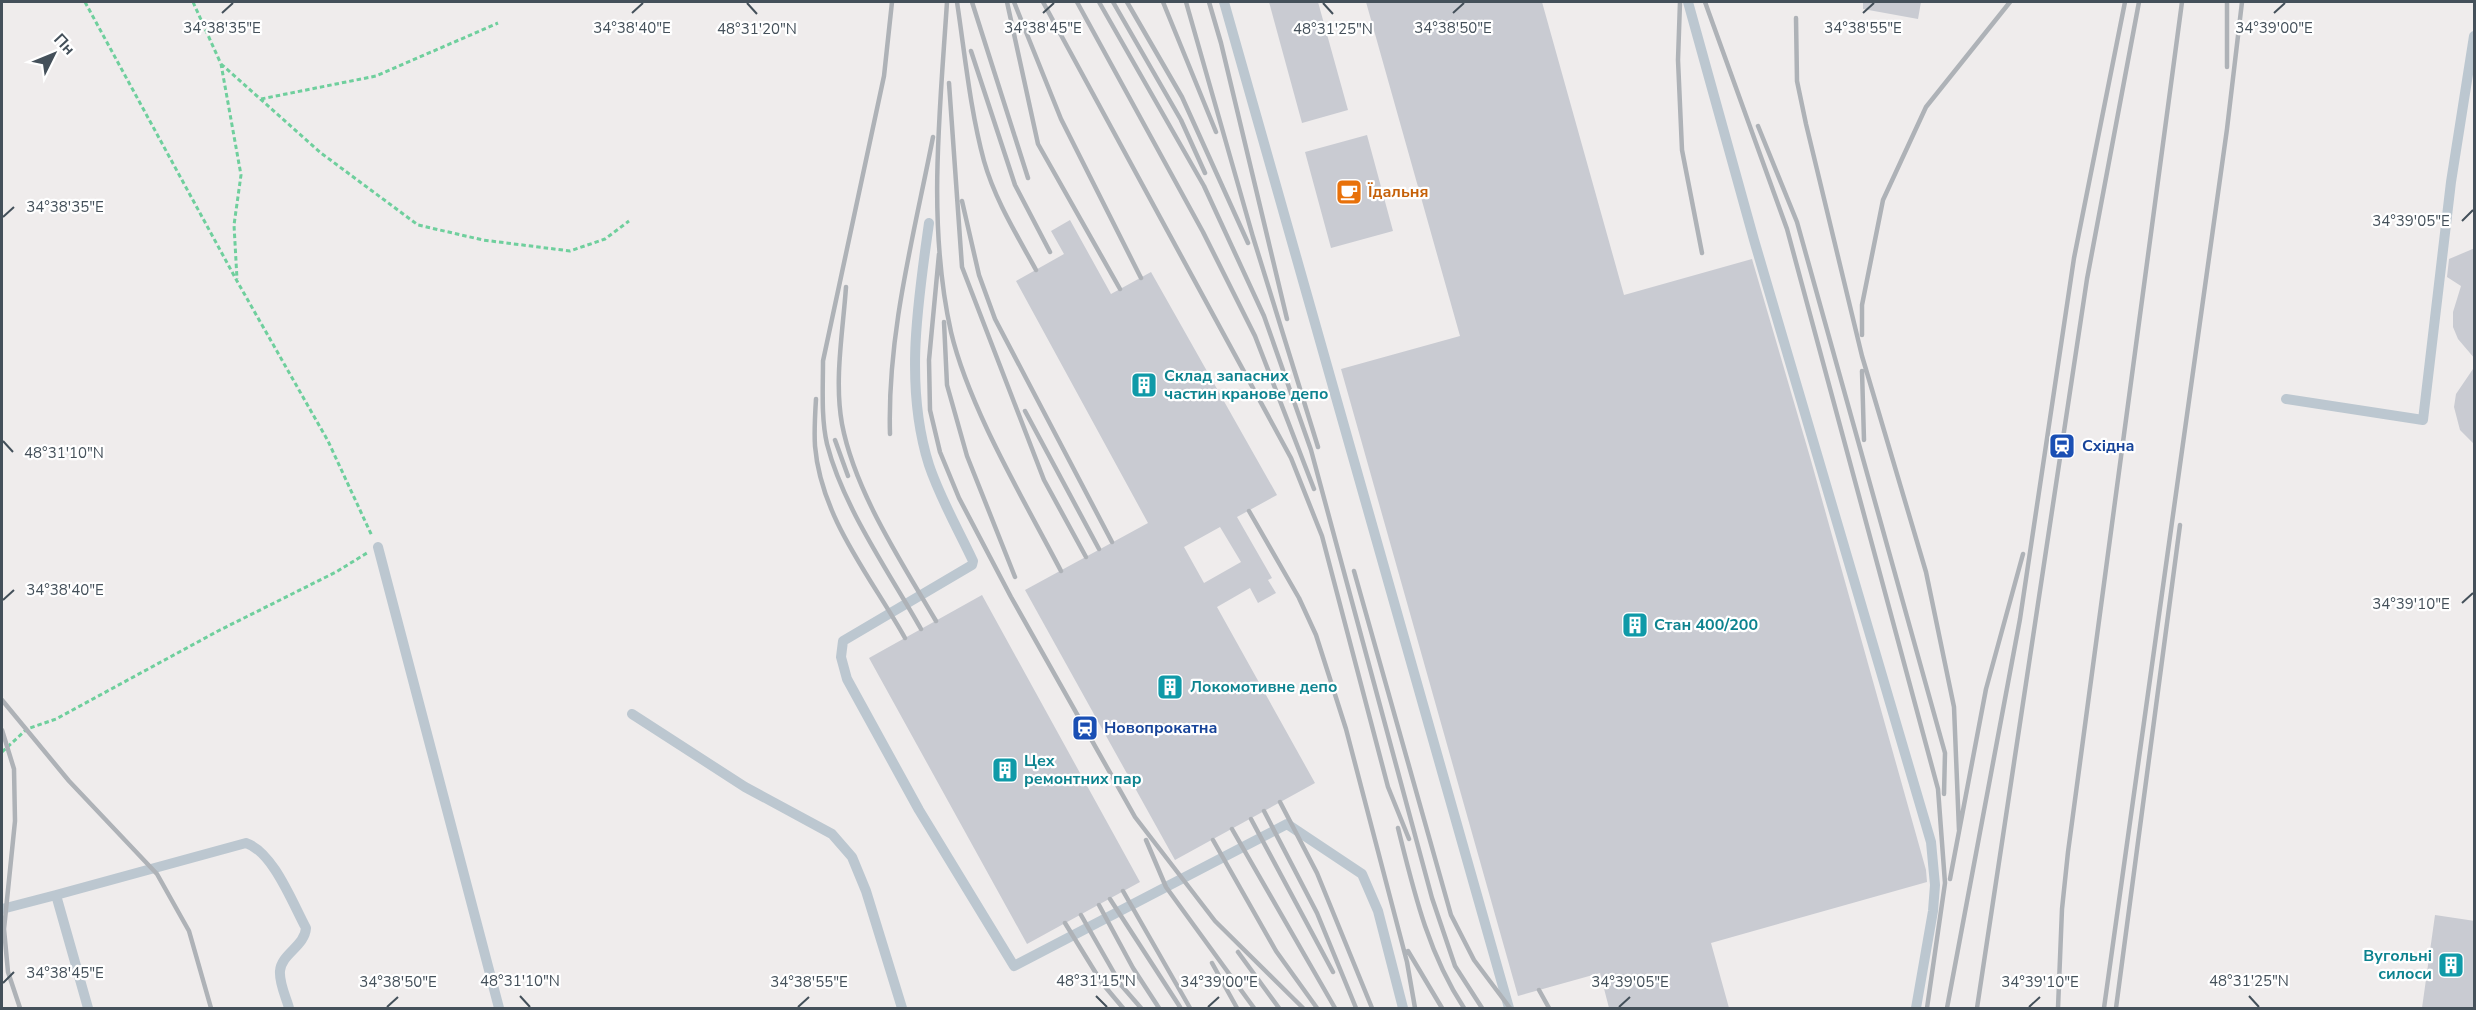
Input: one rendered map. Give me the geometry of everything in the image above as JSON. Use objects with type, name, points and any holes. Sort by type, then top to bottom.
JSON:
[{"type":"lane","points":[[1224,2],[1509,1008]]},
{"type":"lane","points":[[1688,2],[1754,240],[1930,842],[1935,885],[1933,912],[1916,1008]]},
{"type":"lane","points":[[2286,399],[2423,420],[2451,182],[2471,79],[2475,36]]},
{"type":"lane","points":[[929,223],[914,350],[919,411],[929,464],[973,561],[972,565],[907,605],[843,641],[841,657],[847,679],[924,820],[1014,966],[1287,824],[1362,874],[1378,911],[1403,1008]]},
{"type":"lane","points":[[378,547],[499,1008]]},
{"type":"lane","points":[[632,714],[745,787],[832,834],[852,857],[866,891],[902,1008]]},
{"type":"lane","points":[[2,909],[246,843],[258,847],[268,859],[306,927],[306,936],[281,965],[280,974],[289,1008]]},
{"type":"lane","points":[[56,895],[88,1008]]},
{"type":"path","points":[[2,752],[27,729],[56,718],[218,630],[336,572],[378,547],[328,441],[237,281],[85,2]]},
{"type":"path","points":[[193,2],[221,64],[241,175],[234,225],[237,281]]},
{"type":"path","points":[[261,99],[376,76],[498,23]]},
{"type":"path","points":[[221,64],[321,153],[418,225],[483,240],[570,251],[605,239],[629,220]]},
{"type":"building","points":[[1269,2],[1318,2],[1348,110],[1302,123]]},
{"type":"building","name":"Стан 400/200","points":[[1366,2],[1542,2],[1624,295],[1752,259],[1810,457],[1926,870],[1927,882],[1711,943],[1729,1008],[1609,1008],[1600,973],[1518,996],[1341,369],[1460,336]]},
{"type":"building","points":[[1863,2],[1921,2],[1918,19],[1863,9]]},
{"type":"building","name":"Їдальня","points":[[1367,135],[1393,231],[1331,248],[1305,152]]},
{"type":"building","points":[[1070,220],[1111,294],[1151,272],[1277,495],[1237,517],[1272,578],[1268,580],[1276,593],[1258,603],[1250,588],[1217,607],[1315,783],[1175,860],[1025,590],[1148,523],[1016,281],[1064,254],[1051,231]],"holes":[[[1220,527],[1241,562],[1204,583],[1184,547]]]},
{"type":"building","points":[[2475,248],[2475,359],[2458,339],[2453,327],[2453,312],[2461,286],[2447,277],[2449,259]]},
{"type":"building","points":[[2475,366],[2475,445],[2460,430],[2454,407],[2456,394]]},
{"type":"building","name":"Цех ремонтних пар","points":[[982,595],[1140,882],[1027,944],[869,658]]},
{"type":"building","name":"Вугольні силоси","points":[[2435,915],[2475,921],[2475,1008],[2422,1008]]},
{"type":"railway","points":[[892,2],[884,76],[823,361],[823,413],[827,444],[844,491],[868,539],[921,629]]},
{"type":"railway","points":[[947,2],[937,167],[937,209],[939,250],[951,332],[959,361],[984,422],[1061,571]]},
{"type":"railway","points":[[957,2],[971,102],[984,161],[1000,203],[1036,270]]},
{"type":"railway","points":[[972,2],[1028,178]]},
{"type":"railway","points":[[1007,2],[1038,144],[1120,289]]},
{"type":"railway","points":[[1014,2],[1061,119],[1141,278]]},
{"type":"railway","points":[[1043,2],[1291,458],[1322,536],[1388,787],[1409,839]]},
{"type":"railway","points":[[1077,2],[1203,232],[1255,336],[1314,489]]},
{"type":"railway","points":[[1099,2],[1204,186],[1264,316],[1311,450],[1432,898],[1455,966],[1482,1008]]},
{"type":"railway","points":[[1113,2],[1181,120],[1205,173]]},
{"type":"railway","points":[[1127,2],[1182,97],[1248,243]]},
{"type":"railway","points":[[1163,2],[1216,132]]},
{"type":"railway","points":[[1186,2],[1253,237],[1318,447]]},
{"type":"railway","points":[[1209,2],[1221,43],[1287,319]]},
{"type":"railway","points":[[1680,2],[1678,60],[1682,150],[1702,253]]},
{"type":"railway","points":[[1705,2],[1787,229],[1938,789],[1945,883],[1927,1008]]},
{"type":"railway","points":[[1862,335],[1862,305],[1883,200],[1926,107],[2010,2]]},
{"type":"railway","points":[[1947,1008],[2020,619],[2074,258],[2125,2]]},
{"type":"railway","points":[[1977,1008],[2087,279],[2139,2]]},
{"type":"railway","points":[[2058,1008],[2062,909],[2068,852],[2182,2]]},
{"type":"railway","points":[[2227,2],[2227,67]]},
{"type":"railway","points":[[2104,1008],[2227,129],[2242,2]]},
{"type":"railway","points":[[1796,18],[1797,81],[1806,124],[1862,356],[1926,572],[1954,707],[1959,830]]},
{"type":"railway","points":[[971,51],[1015,185],[1050,252]]},
{"type":"railway","points":[[949,83],[962,267],[1044,480],[1086,557]]},
{"type":"railway","points":[[1758,126],[1797,222],[1945,753],[1944,794]]},
{"type":"railway","points":[[890,434],[890,397],[897,322],[933,137]]},
{"type":"railway","points":[[962,201],[979,275],[995,319],[1112,542]]},
{"type":"railway","points":[[939,254],[929,360],[930,410],[940,452],[959,498],[1011,597],[1135,817],[1215,921],[1303,1008]]},
{"type":"railway","points":[[846,287],[839,390],[842,424],[848,450],[881,526],[936,621]]},
{"type":"railway","points":[[944,322],[947,385],[967,456],[1015,577]]},
{"type":"railway","points":[[1862,371],[1864,440]]},
{"type":"railway","points":[[816,399],[815,446],[819,472],[827,498],[850,546],[905,638]]},
{"type":"railway","points":[[1025,411],[1099,549]]},
{"type":"railway","points":[[835,440],[848,476]]},
{"type":"railway","points":[[1249,511],[1299,598],[1316,635],[1346,729],[1407,962],[1415,1008]]},
{"type":"railway","points":[[2116,1008],[2180,525]]},
{"type":"railway","points":[[1950,879],[1986,689],[2023,554]]},
{"type":"railway","points":[[1354,571],[1451,915],[1474,960],[1510,1008]]},
{"type":"railway","points":[[2,700],[69,781],[157,874],[189,931],[211,1008]]},
{"type":"railway","points":[[2,730],[14,769],[15,821],[4,929],[8,972],[20,1008]]},
{"type":"railway","points":[[1280,802],[1317,873],[1372,1008]]},
{"type":"railway","points":[[1264,811],[1317,913],[1356,1008]]},
{"type":"railway","points":[[1251,819],[1333,972]]},
{"type":"railway","points":[[1398,828],[1416,899],[1432,944],[1451,987],[1464,1008]]},
{"type":"railway","points":[[1232,829],[1335,1008]]},
{"type":"railway","points":[[1146,840],[1166,887],[1254,1008]]},
{"type":"railway","points":[[1213,840],[1276,951],[1317,1008]]},
{"type":"railway","points":[[1123,891],[1190,1008]]},
{"type":"railway","points":[[1110,899],[1180,1007]]},
{"type":"railway","points":[[1099,905],[1133,968],[1159,1008]]},
{"type":"railway","points":[[1081,915],[1121,985],[1141,1008]]},
{"type":"railway","points":[[1065,923],[1102,983],[1123,1008]]},
{"type":"railway","points":[[1408,951],[1442,1008]]},
{"type":"railway","points":[[1238,952],[1279,1008]]},
{"type":"railway","points":[[1212,963],[1237,1008]]},
{"type":"railway","points":[[1539,990],[1549,1008]]},
{"type":"place","name":"Їдальня","points":[[1349,192]]},
{"type":"place","name":"Склад запасних частин кранове депо","points":[[1144,385]]},
{"type":"place","name":"Східна","points":[[2062,446]]},
{"type":"place","name":"Стан 400/200","points":[[1635,625]]},
{"type":"place","name":"Локомотивне депо","points":[[1170,687]]},
{"type":"place","name":"Новопрокатна","points":[[1085,728]]},
{"type":"place","name":"Цех ремонтних пар","points":[[1005,770]]},
{"type":"place","name":"Вугольні силоси","points":[[2451,965]]}]
